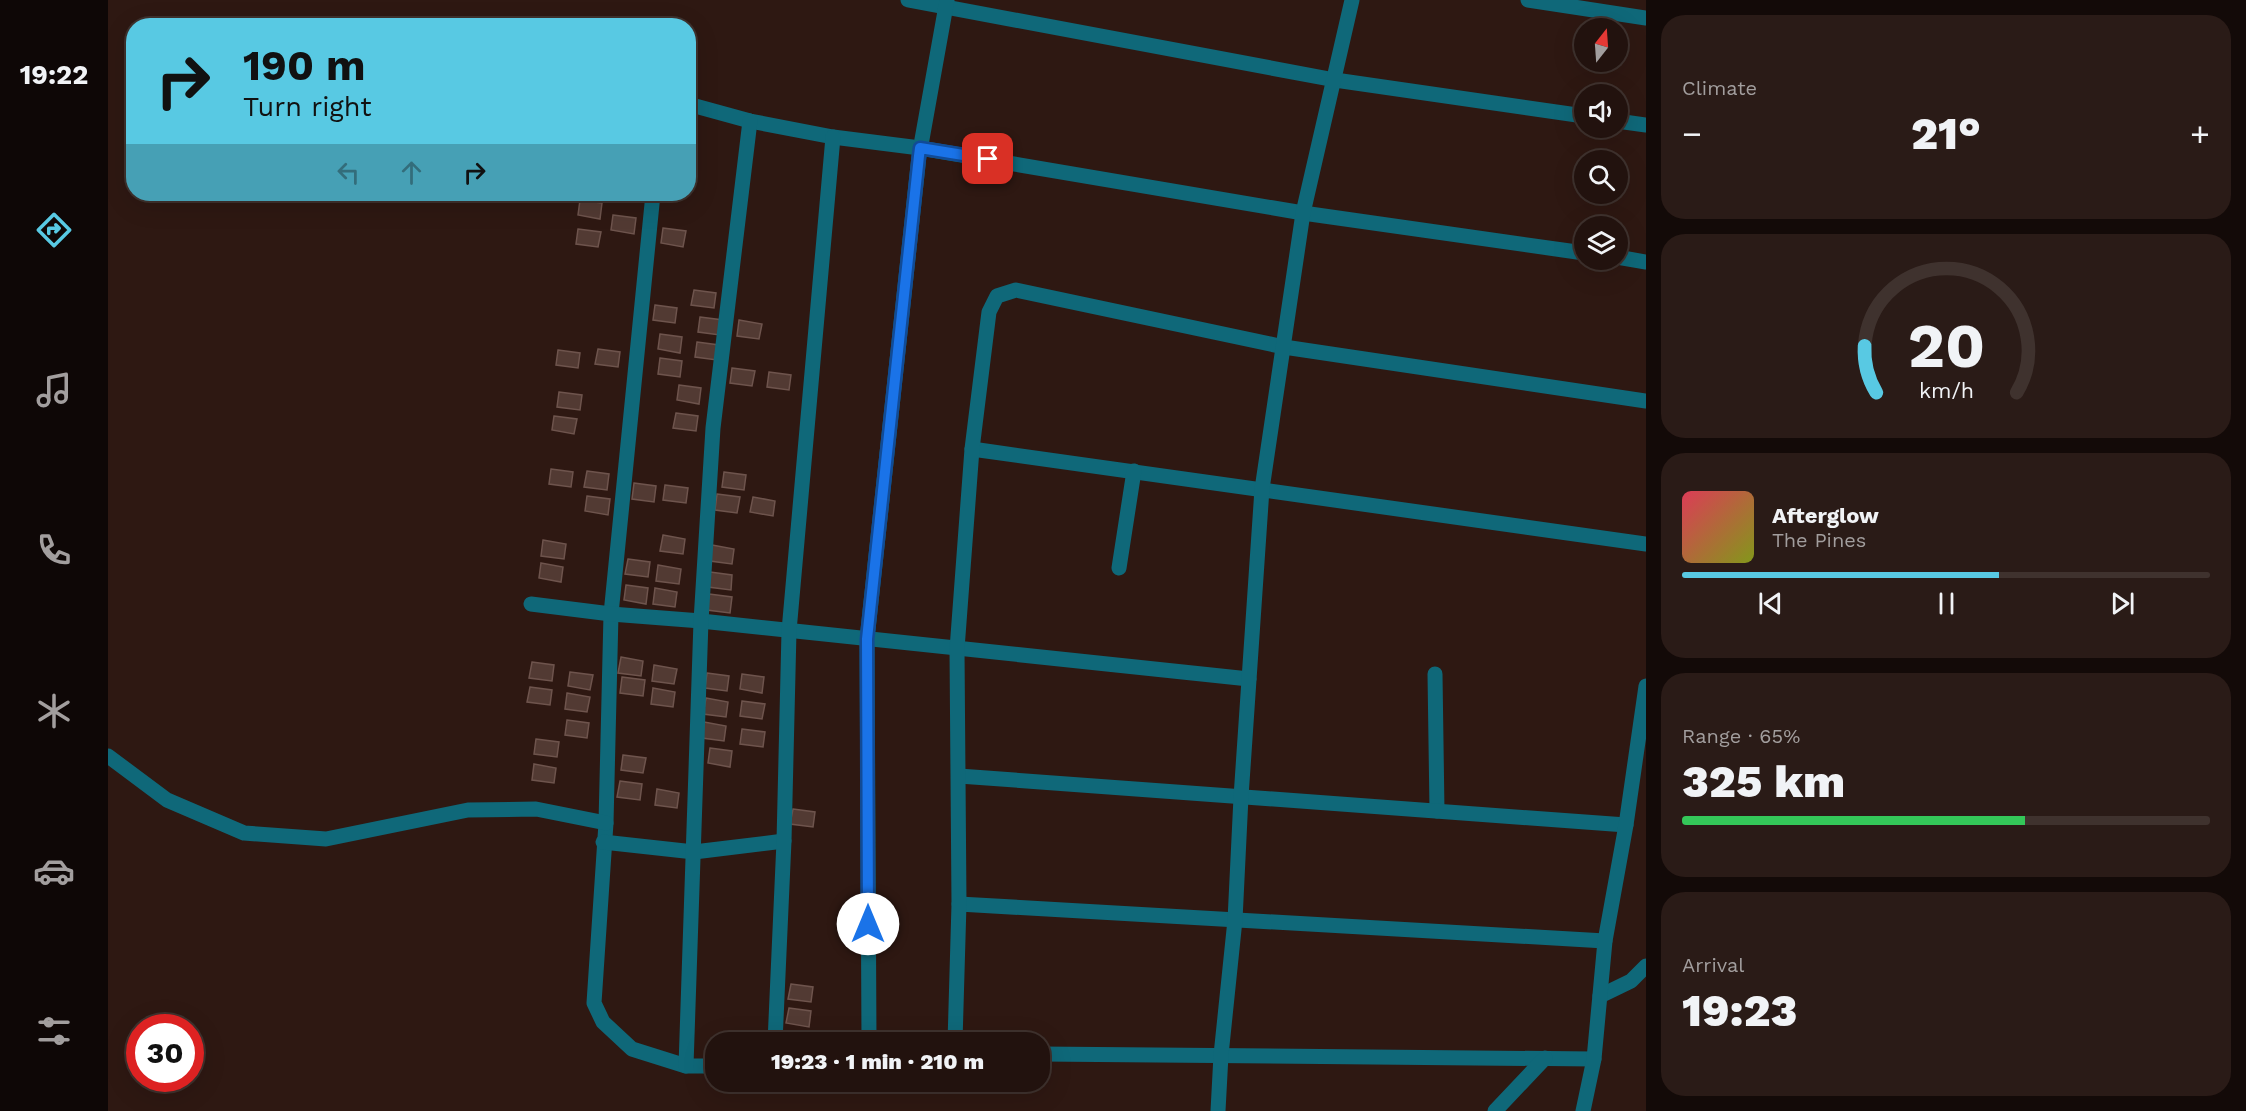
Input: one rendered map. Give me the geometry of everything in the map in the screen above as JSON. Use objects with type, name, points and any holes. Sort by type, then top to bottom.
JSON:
[{"type":"street","points":[[908,0],[946,3],[1335,80],[1574,115]]},
{"type":"street","points":[[1218,1111],[1221,1055],[1235,920],[1240,797],[1262,489],[1303,213],[1352,0]]},
{"type":"street","points":[[1528,0],[1611,7],[1646,18]]},
{"type":"street","points":[[869,1032],[867,639],[920,148],[946,3]]},
{"type":"street","points":[[696,106],[750,121],[834,137],[920,148],[1303,213],[1574,252]]},
{"type":"street","points":[[686,1066],[701,621],[713,428],[750,121]]},
{"type":"street","points":[[1628,123],[1646,125]]},
{"type":"street","points":[[775,1032],[784,841],[789,631],[834,137]]},
{"type":"street","points":[[652,201],[611,614],[606,823],[594,1003],[603,1022],[632,1049],[686,1066],[705,1066]]},
{"type":"street","points":[[1628,260],[1646,262]]},
{"type":"street","points":[[955,1032],[959,904],[957,649],[972,448],[989,312],[997,296],[1016,290],[1284,346],[1646,401]]},
{"type":"street","points":[[972,448],[1646,544]]},
{"type":"street","points":[[1119,568],[1134,471]]},
{"type":"street","points":[[531,604],[1249,679]]},
{"type":"street","points":[[1435,674],[1437,811]]},
{"type":"street","points":[[1583,1111],[1594,1059],[1605,942],[1626,825],[1646,686]]},
{"type":"street","points":[[108,756],[167,800],[244,833],[326,839],[468,810],[536,809],[606,823]]},
{"type":"street","points":[[959,776],[1626,825]]},
{"type":"street","points":[[603,842],[694,852],[784,841]]},
{"type":"street","points":[[959,904],[1605,942]]},
{"type":"street","points":[[1600,996],[1638,980],[1646,966]]},
{"type":"street","points":[[1050,1054],[1594,1059]]},
{"type":"street","points":[[1496,1111],[1545,1058]]},
{"type":"building","points":[[580,201],[602,203],[600,219],[578,215]]},
{"type":"building","points":[[613,215],[636,218],[634,234],[611,230]]},
{"type":"building","points":[[663,228],[686,231],[683,247],[661,243]]},
{"type":"building","points":[[578,229],[601,232],[598,247],[576,244]]},
{"type":"building","points":[[694,290],[716,293],[714,308],[691,305]]},
{"type":"building","points":[[655,305],[677,308],[675,323],[653,320]]},
{"type":"building","points":[[700,317],[723,320],[720,335],[698,332]]},
{"type":"building","points":[[739,320],[762,324],[759,339],[737,336]]},
{"type":"building","points":[[660,334],[682,337],[680,353],[658,349]]},
{"type":"building","points":[[697,342],[719,345],[717,360],[695,357]]},
{"type":"building","points":[[598,349],[620,352],[618,367],[595,364]]},
{"type":"building","points":[[558,350],[580,353],[578,368],[556,365]]},
{"type":"building","points":[[660,358],[682,361],[680,377],[658,374]]},
{"type":"building","points":[[732,368],[755,371],[752,386],[730,383]]},
{"type":"building","points":[[769,372],[791,375],[789,390],[767,387]]},
{"type":"building","points":[[679,385],[701,388],[699,404],[677,400]]},
{"type":"building","points":[[559,392],[582,395],[580,410],[557,407]]},
{"type":"building","points":[[676,413],[698,416],[696,431],[673,428]]},
{"type":"building","points":[[554,416],[577,419],[574,434],[552,430]]},
{"type":"building","points":[[551,469],[573,472],[571,487],[549,484]]},
{"type":"building","points":[[587,471],[609,474],[607,490],[584,487]]},
{"type":"building","points":[[724,472],[746,475],[744,490],[722,487]]},
{"type":"building","points":[[634,483],[656,486],[654,502],[632,499]]},
{"type":"building","points":[[665,485],[688,488],[686,503],[663,500]]},
{"type":"building","points":[[717,494],[740,497],[737,513],[715,510]]},
{"type":"building","points":[[587,496],[610,499],[608,515],[585,511]]},
{"type":"building","points":[[753,497],[775,501],[773,516],[750,512]]},
{"type":"building","points":[[663,535],[685,539],[683,554],[660,551]]},
{"type":"building","points":[[543,540],[566,544],[564,559],[541,556]]},
{"type":"building","points":[[712,545],[734,549],[732,564],[710,561]]},
{"type":"building","points":[[628,559],[650,562],[648,577],[625,574]]},
{"type":"building","points":[[541,563],[563,567],[561,582],[539,578]]},
{"type":"building","points":[[658,565],[681,569],[679,584],[656,581]]},
{"type":"building","points":[[710,572],[732,575],[731,590],[708,587]]},
{"type":"building","points":[[626,585],[648,588],[646,604],[624,600]]},
{"type":"building","points":[[655,588],[677,592],[675,607],[653,604]]},
{"type":"building","points":[[709,594],[732,597],[730,613],[707,610]]},
{"type":"building","points":[[621,657],[643,661],[641,676],[618,673]]},
{"type":"building","points":[[532,662],[554,665],[552,681],[529,678]]},
{"type":"building","points":[[654,665],[677,669],[674,684],[652,681]]},
{"type":"building","points":[[570,672],[593,675],[590,690],[568,686]]},
{"type":"building","points":[[707,673],[729,676],[727,691],[705,688]]},
{"type":"building","points":[[742,674],[764,677],[762,693],[740,689]]},
{"type":"building","points":[[622,677],[645,680],[643,696],[620,693]]},
{"type":"building","points":[[530,687],[552,690],[550,705],[527,702]]},
{"type":"building","points":[[653,688],[675,692],[673,707],[651,704]]},
{"type":"building","points":[[567,693],[590,697],[587,712],[565,709]]},
{"type":"building","points":[[706,698],[728,702],[726,717],[703,714]]},
{"type":"building","points":[[742,701],[765,704],[762,719],[740,716]]},
{"type":"building","points":[[567,720],[589,723],[587,738],[565,735]]},
{"type":"building","points":[[704,722],[726,726],[724,741],[702,738]]},
{"type":"building","points":[[742,729],[765,732],[763,747],[740,744]]},
{"type":"building","points":[[536,739],[559,742],[557,757],[534,754]]},
{"type":"building","points":[[710,748],[732,751],[730,767],[708,763]]},
{"type":"building","points":[[623,755],[646,758],[643,773],[621,770]]},
{"type":"building","points":[[534,764],[556,768],[554,783],[532,780]]},
{"type":"building","points":[[620,781],[642,784],[640,800],[617,797]]},
{"type":"building","points":[[657,789],[679,793],[677,808],[655,805]]},
{"type":"building","points":[[793,809],[815,812],[813,827],[790,824]]},
{"type":"building","points":[[791,984],[813,987],[811,1002],[788,999]]},
{"type":"building","points":[[789,1008],[811,1011],[809,1027],[786,1023]]},
{"type":"route","points":[[868,924],[867,639],[920,148],[988,159]]}]
